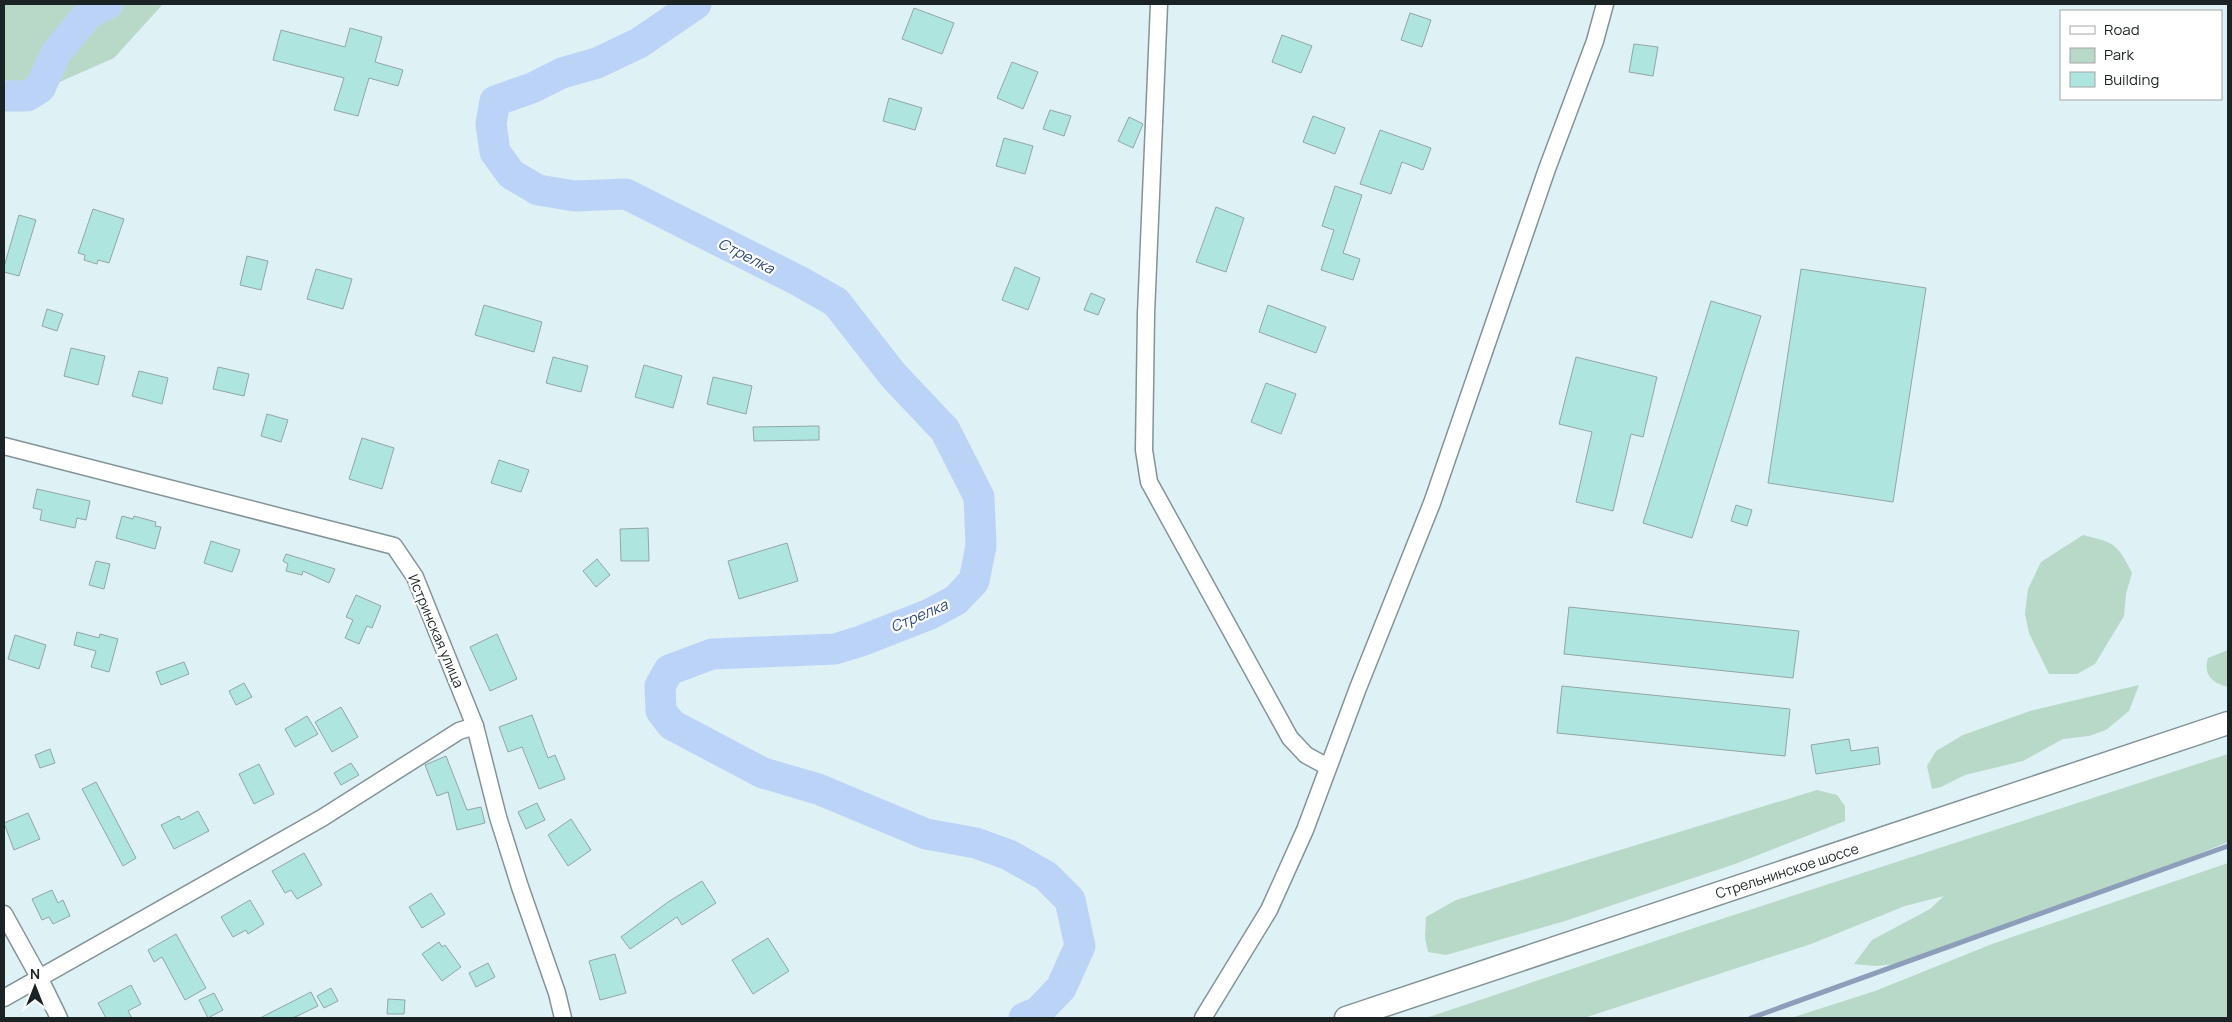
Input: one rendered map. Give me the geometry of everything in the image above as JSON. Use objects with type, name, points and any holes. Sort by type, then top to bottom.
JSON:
[{"type":"main road","name":"Стрельнинское шоссе","points":[[1346,1018],[2228,724]]},
{"type":"street","points":[[1158,4],[1146,314],[1144,450],[1148,482],[1290,738],[1306,756],[1328,768]]},
{"type":"street","points":[[1203,1018],[1269,910],[1305,830],[1435,494],[1547,169],[1595,41],[1605,4]]},
{"type":"street","name":"Истринская улица","points":[[4,447],[394,546],[415,577],[475,726],[498,817],[557,993],[563,1018]]},
{"type":"street","points":[[4,998],[322,818],[459,731],[475,726]]},
{"type":"street","points":[[4,914],[60,1018]]},
{"type":"green space","points":[[4,4],[163,4],[114,58],[46,88],[4,80]]},
{"type":"green space","points":[[2083,535],[2102,540],[2114,546],[2123,556],[2132,573],[2126,594],[2124,616],[2095,664],[2077,674],[2049,674],[2029,633],[2025,614],[2028,589],[2041,562]]},
{"type":"green space","points":[[2228,650],[2228,687],[2213,681],[2208,674],[2207,664],[2208,658]]},
{"type":"green space","points":[[2139,685],[2129,711],[2106,730],[2089,736],[2063,739],[2023,761],[1965,775],[1941,787],[1932,789],[1927,766],[1936,751],[1963,735],[2030,711]]},
{"type":"green space","points":[[2228,754],[2228,842],[2120,886],[1950,949],[1906,963],[1876,966],[1854,964],[1872,940],[1930,909],[1944,896],[1905,906],[1811,944],[1584,1018],[1426,1018],[1700,926]]},
{"type":"green space","points":[[1817,790],[1837,795],[1845,806],[1845,821],[1735,864],[1565,921],[1446,955],[1428,952],[1425,938],[1426,917],[1456,900]]},
{"type":"green space","points":[[2228,863],[2228,1018],[1791,1018],[1875,991],[1992,944]]},
{"type":"building","points":[[914,8],[954,23],[942,54],[902,39]]},
{"type":"building","points":[[1410,13],[1431,20],[1422,47],[1401,40]]},
{"type":"building","points":[[350,28],[382,37],[375,62],[403,70],[398,86],[369,78],[358,116],[334,110],[344,78],[273,60],[281,30],[345,47]]},
{"type":"building","points":[[1282,35],[1312,46],[1301,73],[1272,62]]},
{"type":"building","points":[[1634,44],[1658,47],[1653,76],[1629,72]]},
{"type":"building","points":[[1012,62],[1038,72],[1023,109],[997,98]]},
{"type":"building","points":[[889,98],[922,108],[915,130],[883,121]]},
{"type":"building","points":[[1050,110],[1071,116],[1064,136],[1043,129]]},
{"type":"building","points":[[1313,116],[1345,128],[1335,154],[1303,142]]},
{"type":"building","points":[[1129,117],[1143,124],[1133,148],[1118,141]]},
{"type":"building","points":[[1380,130],[1431,148],[1423,170],[1402,162],[1391,194],[1360,184]]},
{"type":"building","points":[[1004,138],[1033,146],[1025,174],[996,166]]},
{"type":"building","points":[[1335,186],[1362,195],[1343,253],[1360,259],[1353,280],[1321,270],[1334,230],[1322,226]]},
{"type":"building","points":[[1216,207],[1244,218],[1226,272],[1196,262]]},
{"type":"building","points":[[93,209],[124,219],[109,263],[98,260],[97,264],[84,260],[85,255],[78,253]]},
{"type":"building","points":[[19,215],[36,220],[19,276],[4,272],[4,267]]},
{"type":"building","points":[[247,256],[268,261],[261,290],[240,285]]},
{"type":"building","points":[[1015,267],[1040,278],[1028,310],[1002,300]]},
{"type":"building","points":[[316,269],[352,279],[343,309],[307,299]]},
{"type":"building","points":[[1801,269],[1926,288],[1893,502],[1768,483]]},
{"type":"building","points":[[1091,293],[1105,299],[1098,315],[1084,310]]},
{"type":"building","points":[[1711,301],[1761,316],[1692,538],[1643,523]]},
{"type":"building","points":[[484,305],[542,322],[534,352],[475,335]]},
{"type":"building","points":[[1268,305],[1326,327],[1316,353],[1259,332]]},
{"type":"building","points":[[47,309],[63,314],[57,331],[42,326]]},
{"type":"building","points":[[71,348],[105,356],[98,385],[64,376]]},
{"type":"building","points":[[553,357],[588,366],[581,392],[546,383]]},
{"type":"building","points":[[1576,357],[1657,377],[1643,437],[1631,434],[1613,511],[1576,502],[1592,432],[1559,424]]},
{"type":"building","points":[[644,365],[682,376],[673,408],[635,397]]},
{"type":"building","points":[[218,367],[249,374],[244,396],[213,389]]},
{"type":"building","points":[[139,371],[168,378],[162,404],[132,396]]},
{"type":"building","points":[[713,377],[752,386],[746,414],[707,404]]},
{"type":"building","points":[[1266,383],[1296,394],[1281,434],[1251,422]]},
{"type":"building","points":[[267,414],[288,420],[281,442],[261,436]]},
{"type":"building","points":[[819,426],[819,440],[754,441],[753,427]]},
{"type":"building","points":[[362,438],[394,448],[382,489],[349,479]]},
{"type":"building","points":[[499,460],[529,470],[521,492],[491,483]]},
{"type":"building","points":[[37,489],[90,501],[86,520],[77,518],[75,528],[40,520],[42,510],[33,508]]},
{"type":"building","points":[[1736,505],[1752,510],[1747,526],[1731,521]]},
{"type":"building","points":[[122,516],[133,519],[134,516],[156,522],[155,526],[161,527],[155,549],[116,538]]},
{"type":"building","points":[[648,528],[649,561],[621,561],[620,529]]},
{"type":"building","points":[[211,541],[240,550],[232,572],[204,563]]},
{"type":"building","points":[[787,543],[798,581],[739,599],[728,561]]},
{"type":"building","points":[[286,554],[335,569],[329,583],[303,571],[302,575],[286,571],[288,564],[283,561]]},
{"type":"building","points":[[597,559],[610,575],[596,587],[583,571]]},
{"type":"building","points":[[96,561],[110,564],[104,589],[89,585]]},
{"type":"building","points":[[356,595],[381,606],[372,628],[367,626],[359,644],[345,638],[353,620],[346,617]]},
{"type":"building","points":[[1569,607],[1799,631],[1793,678],[1564,654]]},
{"type":"building","points":[[77,632],[99,638],[100,634],[118,639],[109,672],[91,667],[96,651],[74,645]]},
{"type":"building","points":[[497,634],[517,679],[490,691],[470,647]]},
{"type":"building","points":[[15,635],[46,645],[39,669],[8,659]]},
{"type":"building","points":[[184,662],[189,674],[161,685],[156,672]]},
{"type":"building","points":[[244,683],[252,697],[236,705],[229,691]]},
{"type":"building","points":[[1562,686],[1790,709],[1785,756],[1557,733]]},
{"type":"building","points":[[341,707],[358,737],[332,752],[315,722]]},
{"type":"building","points":[[532,715],[548,758],[555,755],[565,779],[539,789],[522,747],[508,752],[499,727]]},
{"type":"building","points":[[307,716],[318,734],[295,747],[285,729]]},
{"type":"building","points":[[1849,739],[1851,751],[1878,747],[1880,764],[1816,774],[1811,745]]},
{"type":"building","points":[[50,749],[55,763],[40,768],[35,755]]},
{"type":"building","points":[[446,756],[467,810],[481,807],[485,823],[457,830],[448,792],[437,796],[425,765]]},
{"type":"building","points":[[351,763],[359,775],[341,785],[334,773]]},
{"type":"building","points":[[259,764],[274,794],[254,804],[239,774]]},
{"type":"building","points":[[96,782],[136,858],[123,866],[82,789]]},
{"type":"building","points":[[537,803],[545,820],[526,829],[518,812]]},
{"type":"building","points":[[198,811],[209,831],[174,849],[161,825],[179,816],[181,820]]},
{"type":"building","points":[[28,813],[40,839],[14,850],[4,823]]},
{"type":"building","points":[[571,819],[591,850],[568,866],[548,835]]},
{"type":"building","points":[[304,853],[322,885],[297,899],[291,890],[285,893],[272,871]]},
{"type":"building","points":[[702,881],[716,903],[682,925],[677,917],[630,949],[621,937],[668,902]]},
{"type":"building","points":[[52,890],[58,903],[63,900],[70,916],[53,924],[49,917],[42,920],[32,899]]},
{"type":"building","points":[[431,893],[445,914],[422,928],[409,907]]},
{"type":"building","points":[[250,900],[264,924],[248,934],[246,930],[233,937],[221,917]]},
{"type":"building","points":[[176,934],[206,988],[185,1000],[162,957],[154,962],[148,950]]},
{"type":"building","points":[[768,938],[789,971],[753,994],[732,960]]},
{"type":"building","points":[[439,942],[442,947],[445,945],[461,967],[442,981],[422,954]]},
{"type":"building","points":[[615,954],[626,993],[600,1000],[589,961]]},
{"type":"building","points":[[488,963],[495,977],[476,987],[469,973]]},
{"type":"building","points":[[131,985],[141,1004],[128,1011],[132,1018],[106,1018],[98,1003]]},
{"type":"building","points":[[331,988],[338,1001],[324,1008],[317,996]]},
{"type":"building","points":[[311,992],[318,1006],[293,1018],[260,1018]]},
{"type":"building","points":[[214,993],[223,1010],[208,1018],[199,1000]]},
{"type":"building","points":[[388,999],[405,1000],[404,1014],[387,1014]]},
{"type":"waterway","points":[[4,96],[27,96],[40,88],[56,53],[89,13],[108,4]]},
{"type":"waterway","name":"Стрелка","points":[[696,4],[639,43],[597,63],[562,73],[532,88],[495,101],[491,124],[495,152],[511,174],[538,190],[575,196],[626,194],[799,281],[836,302],[893,375],[945,430],[979,497],[981,546],[974,581],[956,600],[930,614],[835,649],[712,654],[669,670],[660,686],[661,711],[672,725],[763,773],[818,789],[926,834],[976,843],[1009,855],[1046,876],[1070,900],[1080,946],[1061,988],[1038,1012],[1024,1018]]},
{"type":"waterway","points":[[1751,1018],[2228,846]]}]
